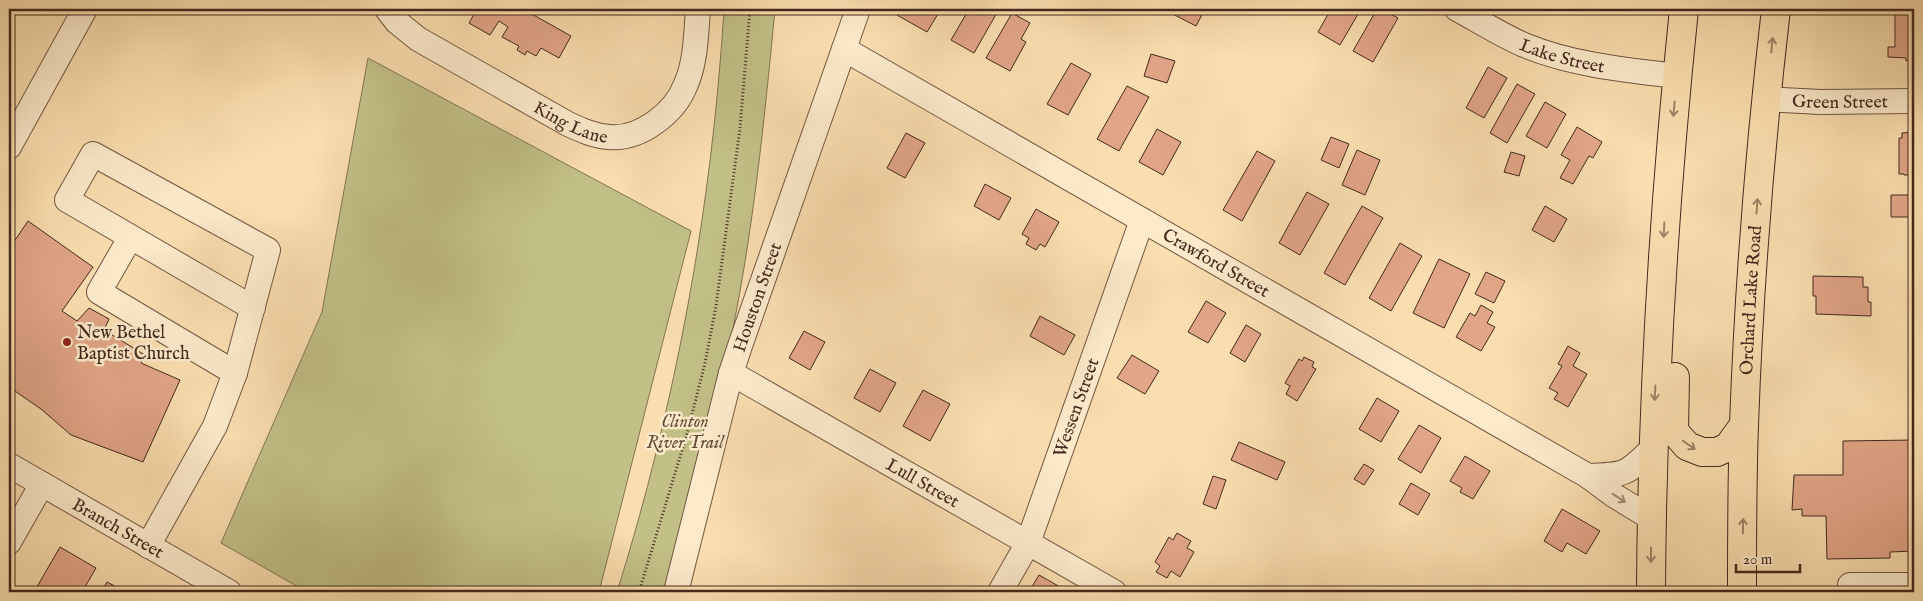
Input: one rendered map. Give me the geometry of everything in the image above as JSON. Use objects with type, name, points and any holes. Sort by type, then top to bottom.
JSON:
[{"type":"main road","points":[[1651,592],[1652,449],[1667,182],[1684,9]]},
{"type":"main road","name":"Orchard Lake Road","points":[[1742,592],[1744,425],[1753,262],[1766,99],[1776,9]]},
{"type":"main road","points":[[1667,182],[1684,202],[1673,402],[1674,431],[1687,446],[1702,452],[1717,452],[1728,447],[1744,425]]},
{"type":"street","points":[[9,147],[85,9]]},
{"type":"street","name":"King Lane","points":[[387,9],[397,22],[418,39],[560,120],[589,133],[615,137],[631,134],[651,125],[672,108],[679,98],[691,70],[698,9]]},
{"type":"street","name":"Houston Street","points":[[676,592],[731,373],[858,9]]},
{"type":"street","name":"Lake Street","points":[[1457,9],[1523,44],[1547,53],[1570,60],[1677,76]]},
{"type":"street","name":"Crawford Street","points":[[844,49],[1588,476],[1615,496],[1651,518]]},
{"type":"street","name":"Green Street","points":[[1766,99],[1820,102],[1914,101]]},
{"type":"street","points":[[148,546],[215,426],[235,373],[253,308],[268,250],[93,154],[67,200],[253,308]]},
{"type":"street","name":"Wessen Street","points":[[1000,592],[1028,543],[1142,220]]},
{"type":"street","points":[[130,238],[99,292],[235,373]]},
{"type":"street","name":"Lull Street","points":[[731,373],[1114,592]]},
{"type":"street","points":[[1588,476],[1614,475],[1628,472],[1652,449]]},
{"type":"street","name":"Branch Street","points":[[9,465],[229,592]]},
{"type":"street","points":[[9,542],[42,484]]},
{"type":"street","points":[[1850,592],[1850,585],[1914,585]]},
{"type":"path","points":[[639,592],[687,434],[705,363],[714,316],[740,128],[750,9]]},
{"type":"green space","name":"Clinton River Trail","points":[[724,9],[775,9],[756,184],[744,271],[720,387],[669,592],[617,592],[657,449],[674,377],[688,304],[711,157]]},
{"type":"green space","points":[[368,58],[691,231],[599,592],[307,592],[221,543],[322,312]]},
{"type":"building","points":[[477,9],[523,9],[571,36],[559,58],[541,48],[536,56],[527,51],[525,55],[517,50],[519,46],[502,37],[508,27],[499,21],[490,35],[469,23]]},
{"type":"building","points":[[901,9],[941,9],[927,32],[897,15]]},
{"type":"building","points":[[969,9],[999,9],[974,53],[951,40]]},
{"type":"building","points":[[1166,9],[1205,9],[1196,26]]},
{"type":"building","points":[[1331,9],[1361,9],[1340,45],[1318,32]]},
{"type":"building","points":[[1377,9],[1381,9],[1398,18],[1373,62],[1353,51]]},
{"type":"building","points":[[1895,9],[1914,9],[1914,57],[1911,57],[1911,60],[1906,61],[1906,58],[1888,57],[1888,47],[1895,47]]},
{"type":"building","points":[[1012,13],[1030,23],[1021,39],[1026,42],[1010,71],[986,58]]},
{"type":"building","points":[[1151,54],[1175,61],[1167,83],[1144,76]]},
{"type":"building","points":[[1071,63],[1091,74],[1068,115],[1047,104]]},
{"type":"building","points":[[1488,67],[1507,78],[1484,118],[1466,108]]},
{"type":"building","points":[[1517,84],[1535,94],[1507,143],[1490,133]]},
{"type":"building","points":[[1127,86],[1149,97],[1119,151],[1097,139]]},
{"type":"building","points":[[1545,102],[1566,114],[1547,148],[1526,136]]},
{"type":"building","points":[[1577,127],[1602,142],[1593,158],[1589,156],[1573,184],[1560,178],[1570,160],[1561,155]]},
{"type":"building","points":[[1157,129],[1181,142],[1163,175],[1139,162]]},
{"type":"building","points":[[1914,132],[1914,175],[1899,174],[1899,138],[1902,138],[1902,133]]},
{"type":"building","points":[[906,133],[925,143],[905,178],[887,168]]},
{"type":"building","points":[[1331,137],[1349,144],[1339,168],[1321,160]]},
{"type":"building","points":[[1357,150],[1380,160],[1365,195],[1342,185]]},
{"type":"building","points":[[1257,151],[1275,161],[1242,221],[1223,210]]},
{"type":"building","points":[[1511,152],[1525,156],[1519,176],[1504,172]]},
{"type":"building","points":[[985,184],[1011,198],[999,220],[974,206]]},
{"type":"building","points":[[1307,192],[1329,204],[1300,255],[1279,243]]},
{"type":"building","points":[[1891,195],[1912,195],[1912,217],[1891,217]]},
{"type":"building","points":[[1362,206],[1383,218],[1345,285],[1324,273]]},
{"type":"building","points":[[1545,206],[1567,219],[1554,242],[1532,230]]},
{"type":"building","points":[[1036,209],[1059,222],[1045,247],[1040,244],[1036,250],[1026,244],[1029,238],[1022,234]]},
{"type":"building","name":"New Bethel Baptist Church","points":[[28,221],[93,267],[62,311],[77,321],[89,308],[109,319],[104,330],[145,355],[141,363],[180,380],[143,462],[71,435],[41,409],[9,387],[9,249]]},
{"type":"building","points":[[1400,243],[1422,256],[1391,311],[1369,298]]},
{"type":"building","points":[[1439,259],[1470,274],[1444,328],[1413,313]]},
{"type":"building","points":[[1486,272],[1505,281],[1494,303],[1475,294]]},
{"type":"building","points":[[1813,276],[1863,277],[1863,287],[1868,287],[1868,302],[1871,302],[1871,316],[1816,314],[1816,296],[1813,296]]},
{"type":"building","points":[[1206,301],[1226,313],[1208,343],[1188,332]]},
{"type":"building","points":[[1481,305],[1493,312],[1487,323],[1495,327],[1481,351],[1456,337],[1470,313],[1475,316]]},
{"type":"building","points":[[1040,316],[1075,335],[1064,355],[1030,336]]},
{"type":"building","points":[[1246,325],[1261,334],[1245,362],[1230,353]]},
{"type":"building","points":[[804,331],[825,342],[810,370],[789,358]]},
{"type":"building","points":[[1568,346],[1580,353],[1573,366],[1587,374],[1568,407],[1554,399],[1558,393],[1549,388],[1562,366],[1558,364]]},
{"type":"building","points":[[1132,355],[1159,371],[1145,394],[1117,378]]},
{"type":"building","points":[[1304,357],[1314,362],[1312,367],[1316,369],[1297,401],[1286,394],[1290,386],[1285,383],[1299,359],[1302,361]]},
{"type":"building","points":[[870,369],[896,383],[880,412],[854,398]]},
{"type":"building","points":[[923,390],[950,404],[930,441],[903,426]]},
{"type":"building","points":[[1377,398],[1399,411],[1381,442],[1359,429]]},
{"type":"building","points":[[1419,425],[1441,438],[1421,473],[1398,459]]},
{"type":"building","points":[[1914,440],[1914,551],[1890,552],[1890,558],[1827,559],[1826,516],[1802,516],[1802,509],[1792,510],[1794,475],[1843,475],[1843,441]]},
{"type":"building","points":[[1239,442],[1285,462],[1277,480],[1231,460]]},
{"type":"building","points":[[1465,456],[1490,471],[1473,499],[1460,492],[1462,488],[1450,481]]},
{"type":"building","points":[[1364,464],[1374,470],[1364,485],[1354,479]]},
{"type":"building","points":[[1213,476],[1226,480],[1216,509],[1203,504]]},
{"type":"building","points":[[1411,483],[1430,494],[1418,515],[1399,504]]},
{"type":"building","points":[[1562,509],[1600,531],[1586,554],[1567,543],[1562,552],[1544,541]]},
{"type":"building","points":[[1177,533],[1191,541],[1187,548],[1194,552],[1180,577],[1171,571],[1167,578],[1156,572],[1160,566],[1155,562],[1169,537],[1173,540]]},
{"type":"building","points":[[60,547],[96,568],[82,592],[34,592]]},
{"type":"building","points":[[1039,575],[1069,592],[1029,592]]},
{"type":"building","points":[[107,582],[126,592],[101,592]]},
{"type":"place","name":"New Bethel Baptist Church","points":[[67,342]]}]
